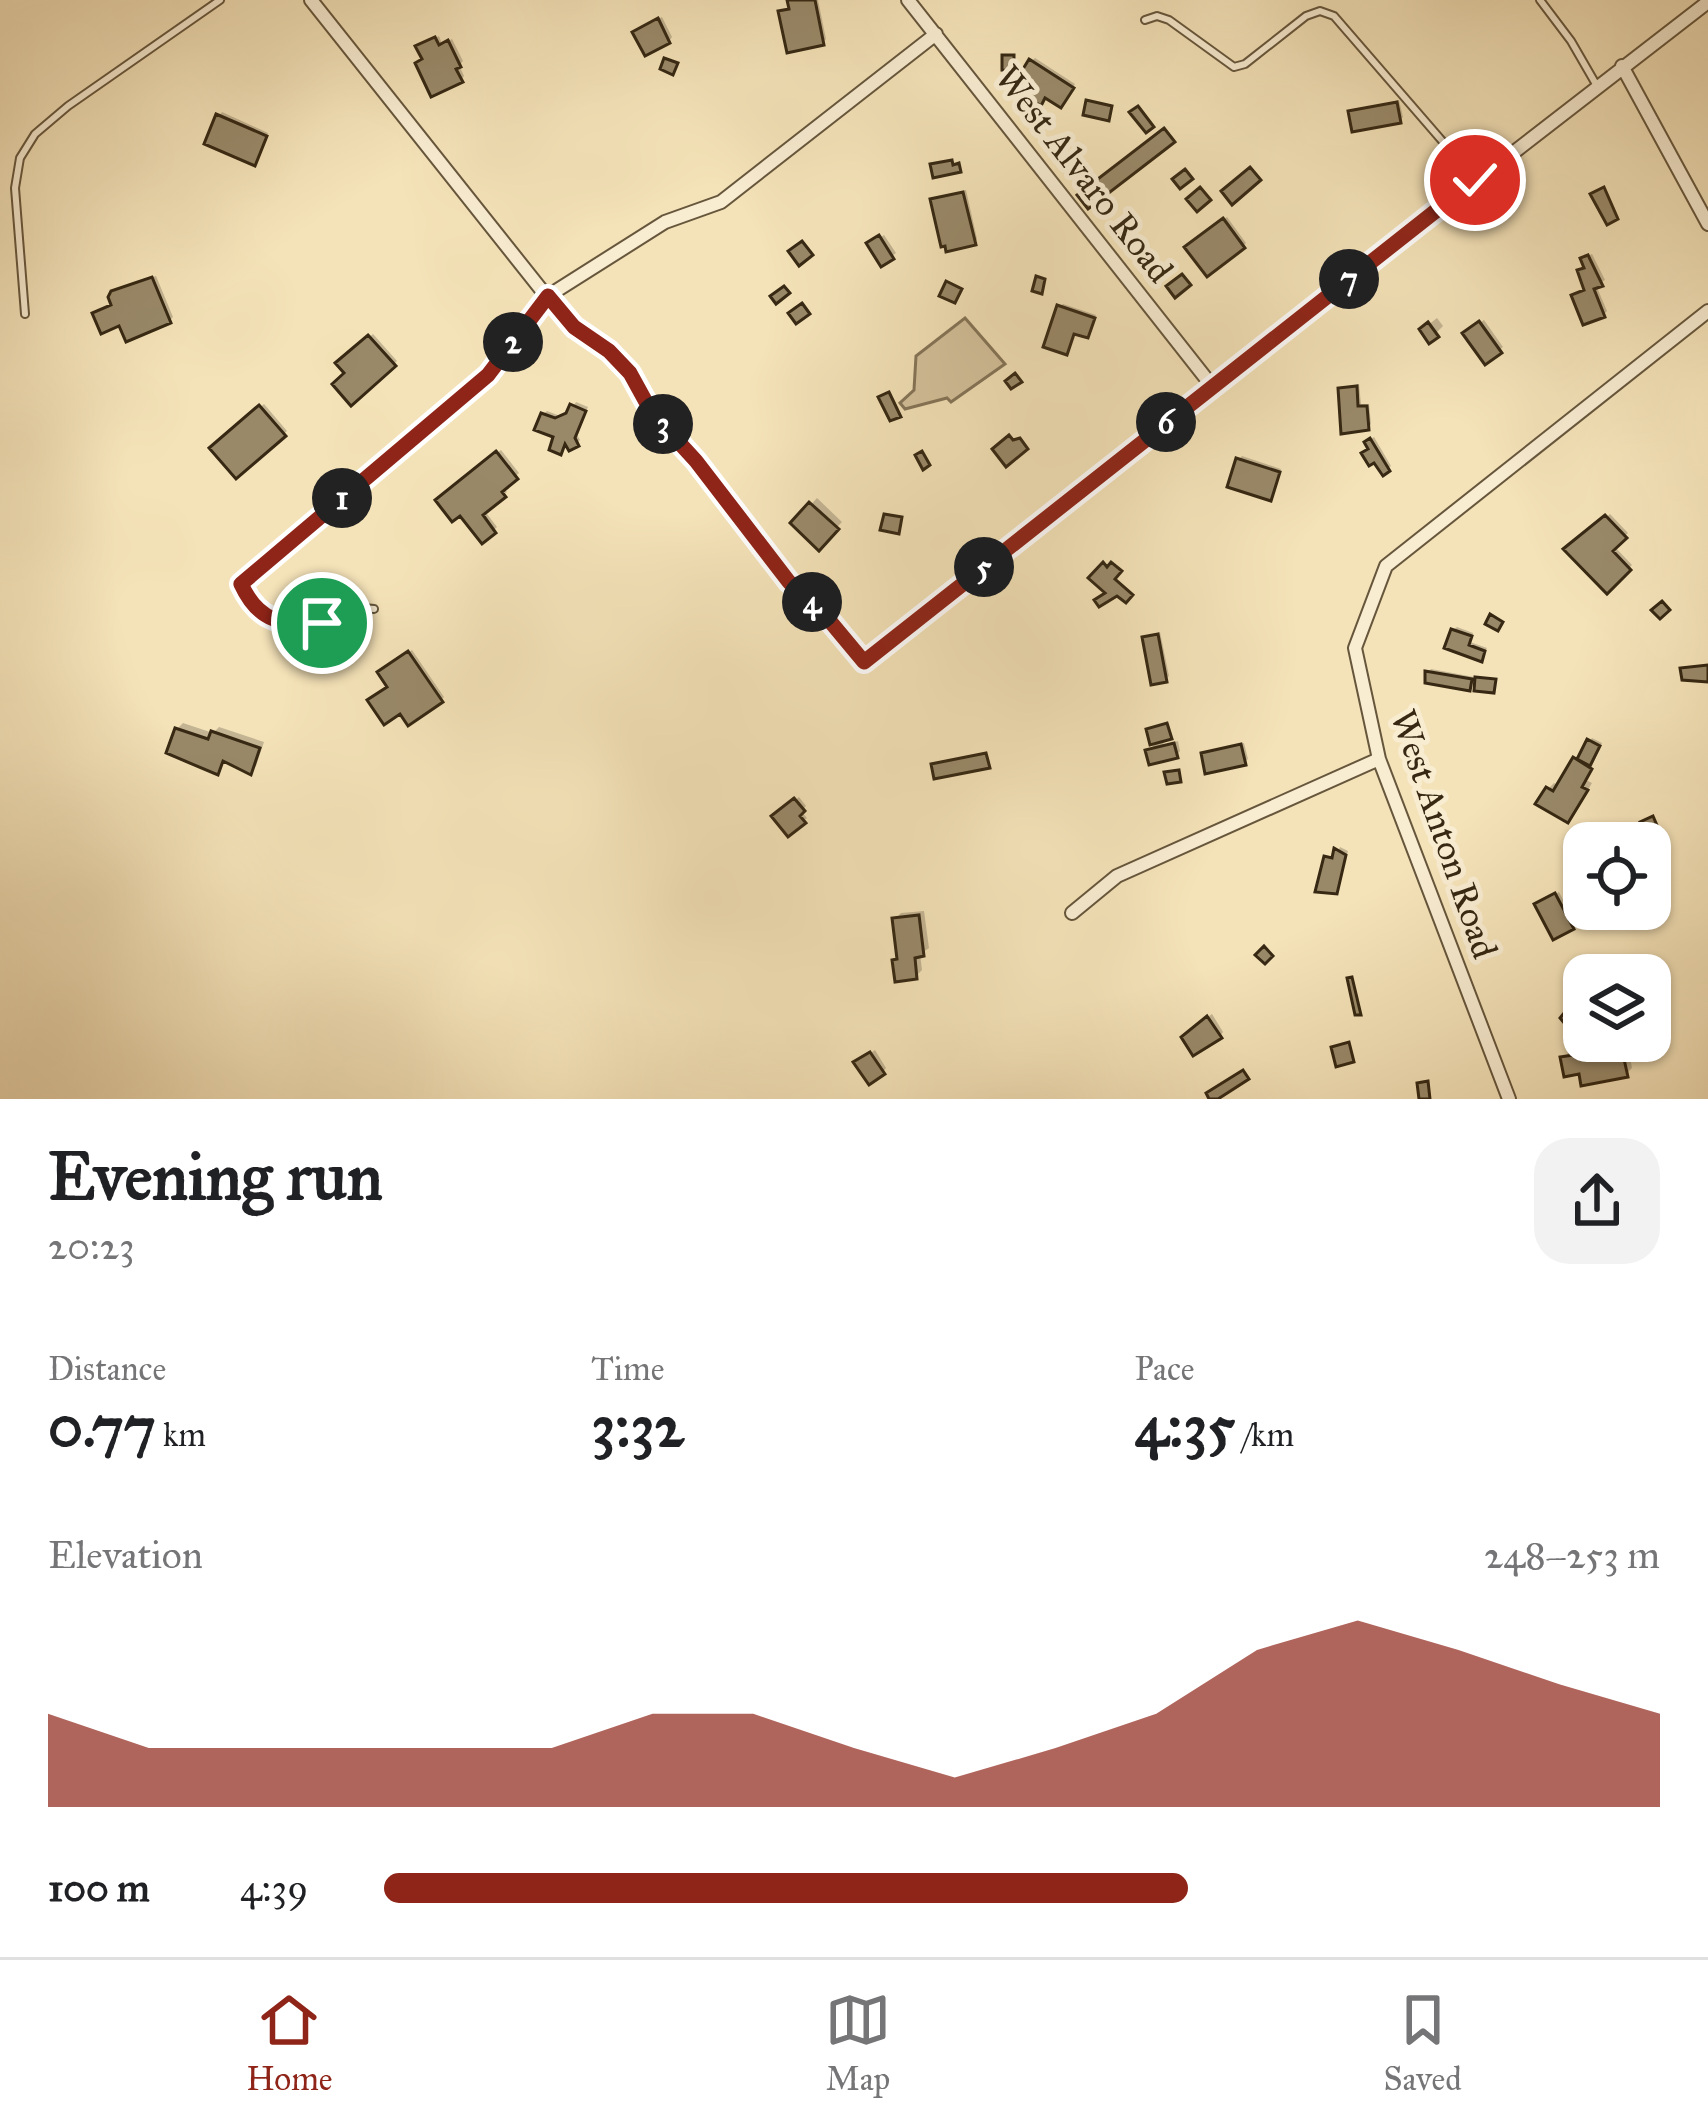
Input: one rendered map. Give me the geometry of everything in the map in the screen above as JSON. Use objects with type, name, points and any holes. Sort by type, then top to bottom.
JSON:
[{"type":"street","points":[[311,0],[548,296],[574,327],[609,351],[630,373],[652,413],[696,461],[789,582],[819,608],[864,662],[1708,2]]},
{"type":"street","name":"West Alvaro Road","points":[[908,0],[1212,386]]},
{"type":"street","points":[[241,584],[488,375],[548,296],[665,222],[721,202],[936,34]]},
{"type":"street","points":[[1622,66],[1708,224]]},
{"type":"street","name":"West Anton Road","points":[[1509,1099],[1378,759],[1355,648],[1386,566],[1708,311]]},
{"type":"street","points":[[1072,913],[1117,876],[1378,759]]},
{"type":"lane","points":[[25,314],[15,188],[27,146],[68,106],[220,0]]},
{"type":"lane","points":[[1540,0],[1597,86]]},
{"type":"lane","points":[[1145,20],[1157,16],[1168,20],[1234,67],[1306,16],[1320,11],[1334,16],[1475,180]]},
{"type":"lane","points":[[241,584],[251,605],[284,625],[322,623],[343,606],[374,609]]},
{"type":"shaded area","points":[[965,318],[1005,364],[951,402],[947,398],[905,409],[900,403],[914,390],[916,356]]},
{"type":"building","points":[[787,0],[815,0],[824,45],[787,53],[778,11],[789,9]]},
{"type":"building","points":[[658,18],[670,43],[645,56],[632,32]]},
{"type":"building","points":[[435,37],[439,45],[448,40],[463,82],[431,97],[415,63],[422,59],[415,46]]},
{"type":"building","points":[[1002,55],[1014,55],[1014,71],[1002,70]]},
{"type":"building","points":[[664,58],[678,63],[673,75],[660,69]]},
{"type":"building","points":[[1029,59],[1074,88],[1061,108],[1045,98],[1041,106],[1023,94],[1028,86],[1017,79]]},
{"type":"building","points":[[1086,100],[1112,106],[1109,121],[1083,115]]},
{"type":"building","points":[[1397,102],[1401,123],[1352,132],[1348,111]]},
{"type":"building","points":[[1138,106],[1154,127],[1146,133],[1129,112]]},
{"type":"building","points":[[216,114],[267,136],[255,166],[204,144]]},
{"type":"building","points":[[1164,128],[1175,142],[1088,209],[1077,195]]},
{"type":"building","points":[[952,160],[953,165],[959,163],[961,172],[933,178],[930,164]]},
{"type":"building","points":[[1250,167],[1261,180],[1232,205],[1221,191]]},
{"type":"building","points":[[1185,169],[1193,179],[1180,189],[1172,179]]},
{"type":"building","points":[[1200,187],[1211,200],[1197,212],[1186,199]]},
{"type":"building","points":[[1604,187],[1618,219],[1607,225],[1590,194]]},
{"type":"building","points":[[963,192],[976,245],[946,252],[930,199]]},
{"type":"building","points":[[1223,218],[1245,248],[1207,277],[1184,247]]},
{"type":"building","points":[[879,235],[894,259],[881,267],[866,243]]},
{"type":"building","points":[[802,241],[813,255],[799,266],[788,251]]},
{"type":"building","points":[[1588,255],[1603,286],[1594,289],[1605,317],[1583,325],[1571,295],[1584,290],[1577,270],[1584,268],[1580,258]]},
{"type":"building","points":[[1182,274],[1191,285],[1175,298],[1166,286]]},
{"type":"building","points":[[1036,276],[1045,279],[1042,294],[1032,291]]},
{"type":"building","points":[[152,277],[171,323],[126,342],[119,326],[101,334],[92,313],[111,305],[111,291]]},
{"type":"building","points":[[946,281],[962,289],[955,303],[939,296]]},
{"type":"building","points":[[784,286],[790,293],[776,304],[770,296]]},
{"type":"building","points":[[802,303],[810,314],[796,324],[788,313]]},
{"type":"building","points":[[1057,305],[1095,318],[1088,338],[1074,334],[1067,355],[1043,347]]},
{"type":"building","points":[[1479,321],[1502,353],[1485,365],[1462,333]]},
{"type":"building","points":[[1428,322],[1439,337],[1429,344],[1419,329]]},
{"type":"building","points":[[368,335],[396,366],[351,406],[332,384],[344,373],[335,363]]},
{"type":"building","points":[[1015,373],[1022,382],[1011,389],[1005,381]]},
{"type":"building","points":[[1357,386],[1358,406],[1367,406],[1369,430],[1341,434],[1338,388]]},
{"type":"building","points":[[889,392],[901,417],[890,421],[878,397]]},
{"type":"building","points":[[570,404],[586,411],[575,438],[579,446],[569,451],[565,444],[561,455],[549,450],[553,437],[534,430],[541,413],[555,418],[566,413]]},
{"type":"building","points":[[259,405],[286,436],[236,479],[209,448]]},
{"type":"building","points":[[1009,435],[1013,440],[1020,438],[1028,449],[1006,467],[992,449]]},
{"type":"building","points":[[1370,438],[1390,471],[1383,476],[1361,453],[1368,449],[1364,442]]},
{"type":"building","points":[[496,451],[518,479],[502,492],[506,497],[483,515],[496,533],[482,544],[460,516],[452,522],[435,500]]},
{"type":"building","points":[[922,451],[930,465],[923,470],[915,455]]},
{"type":"building","points":[[1236,458],[1280,472],[1271,501],[1227,487]]},
{"type":"building","points":[[809,502],[839,529],[819,551],[790,523]]},
{"type":"building","points":[[884,514],[902,517],[899,534],[880,530]]},
{"type":"building","points":[[1605,515],[1627,538],[1613,551],[1631,570],[1607,594],[1563,549]]},
{"type":"building","points":[[1103,562],[1122,571],[1115,579],[1133,595],[1126,603],[1117,596],[1099,607],[1094,600],[1105,593],[1088,578]]},
{"type":"building","points":[[1662,601],[1670,610],[1660,619],[1651,610]]},
{"type":"building","points":[[1490,614],[1503,622],[1498,631],[1485,624]]},
{"type":"building","points":[[1451,629],[1472,636],[1469,645],[1485,651],[1482,662],[1444,648]]},
{"type":"building","points":[[1158,634],[1167,682],[1151,685],[1142,637]]},
{"type":"building","points":[[408,651],[443,702],[408,726],[400,714],[384,725],[367,700],[387,687],[377,672]]},
{"type":"building","points":[[1708,665],[1708,682],[1682,680],[1680,668]]},
{"type":"building","points":[[1425,671],[1472,679],[1470,691],[1425,683]]},
{"type":"building","points":[[1475,677],[1496,679],[1494,693],[1474,691]]},
{"type":"building","points":[[1167,723],[1172,739],[1150,745],[1146,729]]},
{"type":"building","points":[[175,728],[208,739],[211,731],[260,748],[251,775],[223,761],[218,775],[166,753]]},
{"type":"building","points":[[1587,739],[1600,746],[1590,766],[1577,759]]},
{"type":"building","points":[[1174,743],[1178,758],[1149,765],[1145,750]]},
{"type":"building","points":[[1241,744],[1246,765],[1205,774],[1201,753]]},
{"type":"building","points":[[986,753],[990,768],[934,779],[931,764]]},
{"type":"building","points":[[1573,757],[1592,769],[1582,787],[1588,790],[1569,822],[1535,804],[1546,787],[1553,791]]},
{"type":"building","points":[[1179,770],[1181,782],[1167,784],[1164,772]]},
{"type":"building","points":[[794,798],[805,811],[800,816],[806,823],[788,837],[771,816]]},
{"type":"building","points":[[1334,848],[1346,855],[1337,894],[1315,892],[1324,856],[1332,858]]},
{"type":"building","points":[[1555,893],[1563,908],[1563,930],[1572,930],[1553,940],[1534,904]]},
{"type":"building","points":[[919,915],[924,956],[915,958],[917,979],[895,982],[892,918]]},
{"type":"building","points":[[1264,946],[1273,956],[1265,964],[1255,955]]},
{"type":"building","points":[[1352,977],[1361,1015],[1355,1015],[1347,978]]},
{"type":"building","points":[[1207,1016],[1222,1038],[1193,1056],[1181,1037]]},
{"type":"building","points":[[1349,1042],[1354,1062],[1336,1067],[1331,1047]]},
{"type":"building","points":[[870,1052],[885,1074],[869,1085],[853,1062]]},
{"type":"building","points":[[1560,1057],[1563,1062],[1625,1062],[1628,1077],[1581,1086],[1579,1074],[1564,1077]]},
{"type":"building","points":[[1243,1070],[1249,1079],[1218,1099],[1209,1099],[1206,1093]]},
{"type":"building","points":[[1428,1081],[1430,1099],[1419,1099],[1417,1083]]},
{"type":"route","points":[[322,623],[284,625],[251,605],[241,584],[488,375],[548,296],[574,327],[609,351],[630,373],[652,413],[696,461],[789,582],[819,608],[864,662],[1475,180]]}]
